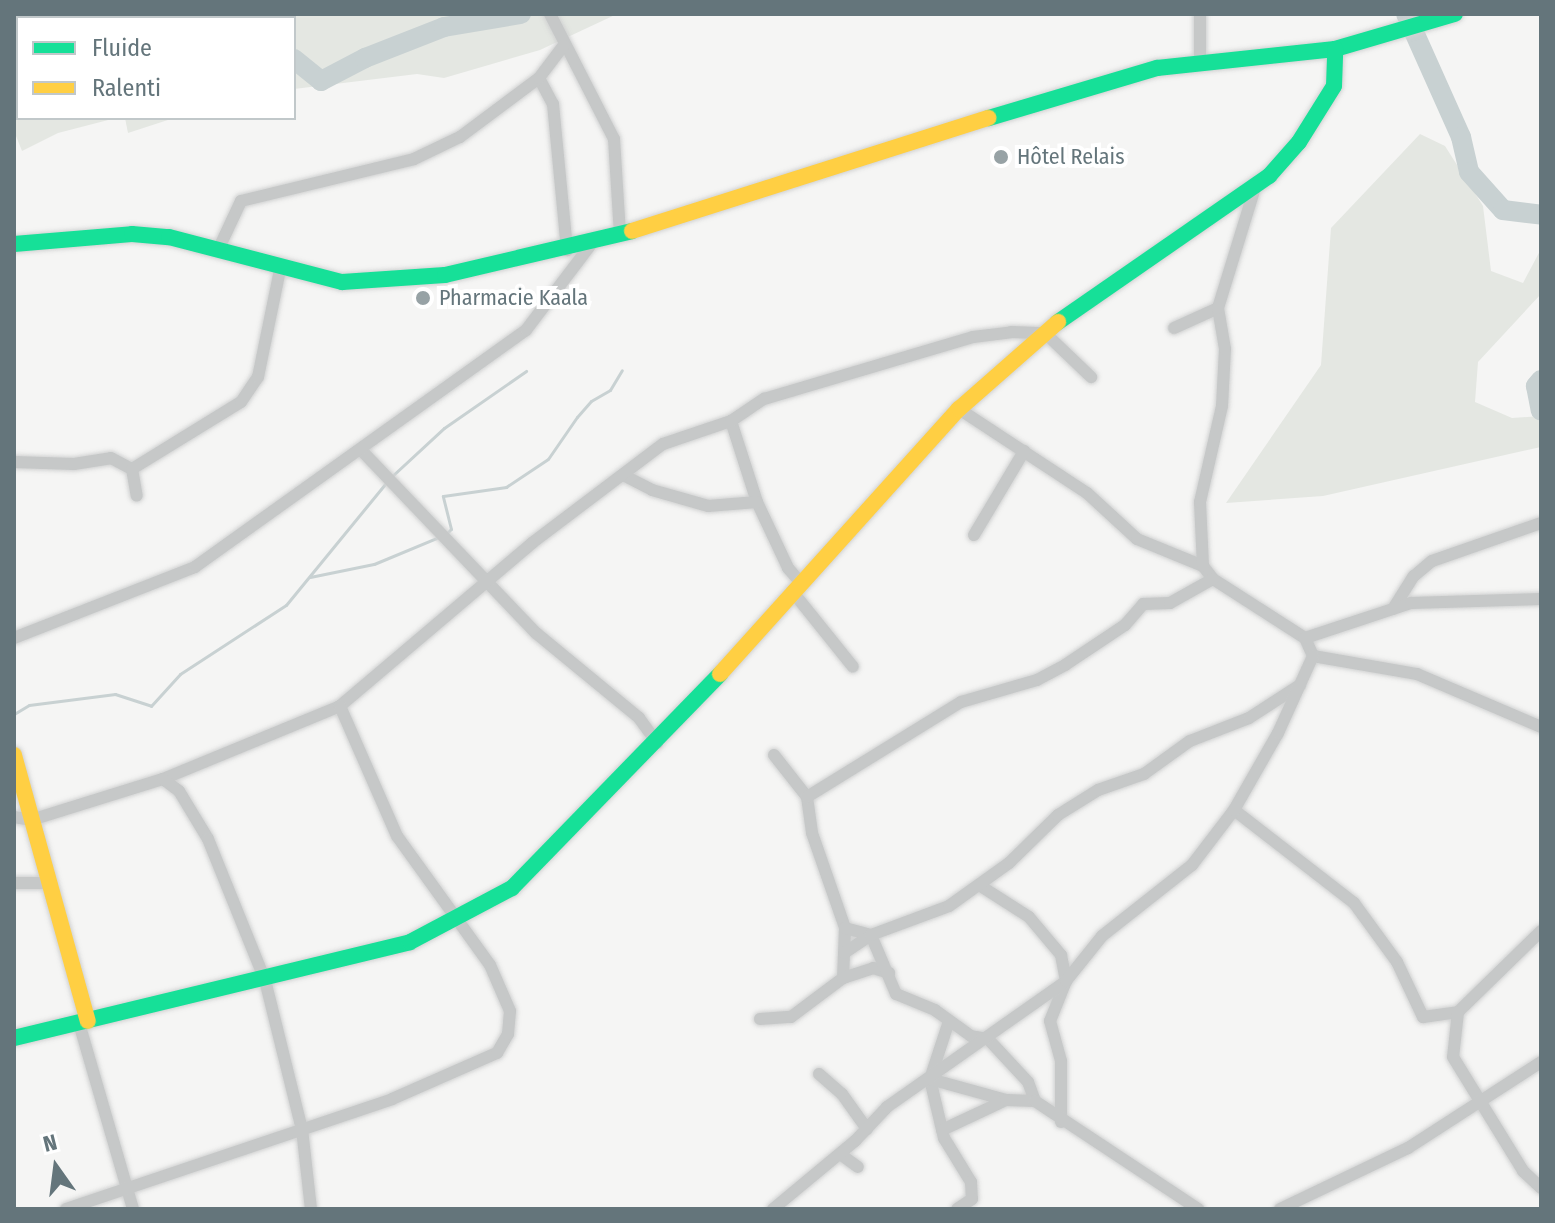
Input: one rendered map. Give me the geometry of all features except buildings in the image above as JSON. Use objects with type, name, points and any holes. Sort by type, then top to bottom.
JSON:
[{"type":"main road","points":[[14,244],[132,234],[219,248],[342,282],[384,283],[567,251],[1118,77],[1335,49],[1387,38],[1455,14]]},
{"type":"main road","points":[[14,1038],[265,980],[410,942],[456,922],[512,888],[657,743],[959,409],[1078,305],[1255,188],[1299,142],[1334,86],[1335,49]]},
{"type":"main road","points":[[14,755],[25,799],[22,818],[46,883],[83,1022]]},
{"type":"street","points":[[550,14],[564,45],[575,56],[614,139],[620,235]]},
{"type":"street","points":[[1200,14],[1200,64]]},
{"type":"street","points":[[219,248],[241,201],[414,159],[460,137],[539,78],[564,45]]},
{"type":"street","points":[[539,78],[553,104],[567,251]]},
{"type":"street","points":[[1203,566],[1200,502],[1222,406],[1225,349],[1218,308],[1255,188]]},
{"type":"street","points":[[14,638],[195,567],[526,330],[592,243]]},
{"type":"street","points":[[132,469],[241,402],[258,377],[281,265]]},
{"type":"street","points":[[1174,328],[1218,308]]},
{"type":"street","points":[[22,818],[163,779],[340,706],[489,579],[663,444],[731,421],[764,399],[856,369],[973,337],[1045,333],[1091,377]]},
{"type":"street","points":[[773,1209],[840,1154],[887,1107],[988,1039],[1066,981],[1102,936],[1192,865],[1234,810],[1303,683],[1313,656],[1305,638],[1213,579],[1203,566],[1137,539],[1087,493],[959,409]]},
{"type":"street","points":[[731,421],[757,502],[796,587],[853,667]]},
{"type":"street","points":[[361,450],[489,579],[536,633],[639,718],[657,743]]},
{"type":"street","points":[[974,535],[1024,451]]},
{"type":"street","points":[[14,462],[74,464],[111,458],[132,469]]},
{"type":"street","points":[[132,469],[137,496]]},
{"type":"street","points":[[623,475],[652,490],[708,506],[757,502]]},
{"type":"street","points":[[1393,609],[1414,576],[1432,561],[1541,523]]},
{"type":"street","points":[[807,797],[961,702],[1037,680],[1065,665],[1125,625],[1143,604],[1170,603],[1213,579]]},
{"type":"street","points":[[1305,638],[1411,603],[1541,599]]},
{"type":"street","points":[[1313,656],[1417,674],[1541,727]]},
{"type":"street","points":[[844,953],[871,935],[949,906],[979,885],[1058,815],[1098,790],[1144,774],[1190,741],[1249,718],[1303,683]]},
{"type":"street","points":[[66,1209],[392,1099],[497,1053],[508,1034],[510,1011],[490,965],[456,922],[397,836],[340,706]]},
{"type":"street","points":[[774,755],[807,797],[812,833],[845,928],[843,978]]},
{"type":"street","points":[[163,779],[179,791],[208,839],[265,980],[302,1129],[311,1209]]},
{"type":"street","points":[[1234,810],[1354,903],[1397,962],[1423,1017],[1458,1012],[1541,931]]},
{"type":"street","points":[[14,883],[46,883]]},
{"type":"street","points":[[979,885],[1019,909],[1047,936],[1061,955],[1066,981],[1050,1021],[1061,1061],[1061,1122]]},
{"type":"street","points":[[845,928],[871,935],[904,1001],[935,1010],[971,1036],[988,1039],[1028,1082],[1035,1101],[1061,1122],[1198,1209]]},
{"type":"street","points":[[760,1019],[791,1017],[843,978],[873,968],[889,973]]},
{"type":"street","points":[[1458,1012],[1453,1057],[1523,1171],[1541,1188]]},
{"type":"street","points":[[949,1021],[930,1079],[942,1130],[971,1182],[972,1199],[957,1209]]},
{"type":"street","points":[[83,1022],[133,1209]]},
{"type":"street","points":[[1280,1209],[1408,1148],[1541,1062]]},
{"type":"street","points":[[819,1074],[842,1094],[867,1129]]},
{"type":"street","points":[[930,1079],[1006,1100],[1035,1101]]},
{"type":"street","points":[[942,1130],[1006,1100]]},
{"type":"street","points":[[840,1154],[858,1167]]},
{"type":"shaded area","points":[[14,14],[617,14],[540,50],[444,78],[417,74],[296,89],[296,16],[16,16],[16,120],[108,120],[58,133],[22,151],[14,131]]},
{"type":"shaded area","points":[[125,120],[168,120],[128,133]]},
{"type":"shaded area","points":[[1420,134],[1445,146],[1483,206],[1491,271],[1523,283],[1541,249],[1541,294],[1478,362],[1475,402],[1512,418],[1541,416],[1541,447],[1323,496],[1226,503],[1321,365],[1331,228]]},
{"type":"waterway","points":[[296,61],[321,81],[365,58],[444,27],[521,14]]},
{"type":"waterway","points":[[1406,14],[1461,137],[1469,172],[1503,210],[1541,215]]},
{"type":"waterway","points":[[446,534],[451,529],[443,496],[506,487],[548,459],[577,417],[591,401],[610,390],[622,370]]},
{"type":"waterway","points":[[391,477],[444,428],[526,371]]},
{"type":"waterway","points":[[1541,380],[1536,386],[1541,411]]},
{"type":"waterway","points":[[14,714],[29,705],[115,694],[151,706],[180,674],[286,605],[386,483]]},
{"type":"waterway","points":[[310,577],[374,564],[439,537]]},
{"type":"traffic: fast","points":[[989,118],[1157,68],[1335,49],[1455,14]]},
{"type":"traffic: fast","points":[[1058,322],[1269,176],[1299,142],[1334,86],[1335,49]]},
{"type":"traffic: fast","points":[[14,244],[132,234],[169,237],[342,282],[445,275],[632,231]]},
{"type":"traffic: fast","points":[[14,1038],[410,942],[512,888],[720,674]]},
{"type":"traffic: slow","points":[[632,231],[989,118]]},
{"type":"traffic: slow","points":[[720,674],[959,409],[1058,322]]},
{"type":"traffic: slow","points":[[14,755],[88,1021]]},
{"type":"place","name":"Hôtel Relais","points":[[1001,157]]},
{"type":"place","name":"Pharmacie Kaala","points":[[423,298]]}]
